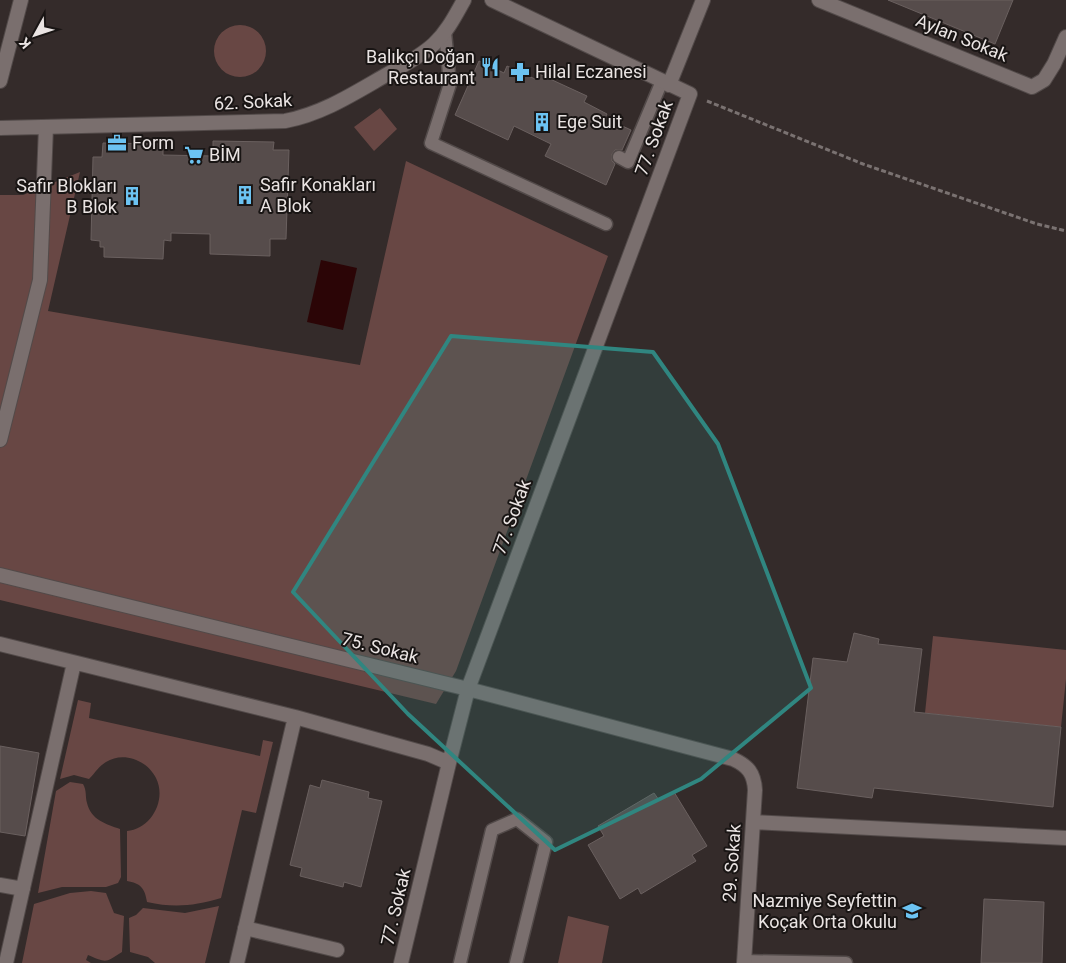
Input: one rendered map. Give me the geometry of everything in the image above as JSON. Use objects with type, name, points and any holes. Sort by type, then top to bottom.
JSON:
[{"type":"street","points":[[0,81],[21,0]]},
{"type":"street","name":"62. Sokak","points":[[0,128],[285,121],[304,118],[330,107],[418,57],[445,32],[464,0]]},
{"type":"street","points":[[492,0],[690,94]]},
{"type":"street","points":[[666,83],[703,0]]},
{"type":"street","name":"Aylan Sokak","points":[[820,0],[1032,87],[1044,80],[1054,64],[1066,37]]},
{"type":"street","name":"77. Sokak","points":[[402,963],[468,689],[690,94]]},
{"type":"street","points":[[0,440],[40,280],[46,127]]},
{"type":"street","name":"75. Sokak","points":[[0,574],[468,689],[733,759],[748,767]]},
{"type":"street","points":[[0,644],[295,717],[428,754],[449,762]]},
{"type":"street","points":[[6,963],[74,663]]},
{"type":"street","points":[[237,963],[295,717]]},
{"type":"street","name":"29. Sokak","points":[[744,962],[754,782],[748,767]]},
{"type":"street","points":[[753,822],[1066,838]]},
{"type":"street","points":[[0,885],[23,890]]},
{"type":"street","points":[[245,928],[337,950]]},
{"type":"lane","points":[[445,32],[450,84],[431,143],[606,224]]},
{"type":"lane","points":[[619,157],[628,162],[666,83]]},
{"type":"lane","points":[[460,963],[492,830],[517,820],[546,842],[516,963]]},
{"type":"lane","points":[[744,962],[846,963]]},
{"type":"path","points":[[690,94],[863,164],[1037,224],[1066,231]]},
{"type":"highlighted area","points":[[451,336],[653,352],[718,444],[811,688],[701,779],[555,850],[408,714],[293,592]]},
{"type":"shaded area","points":[[235,25],[245,25],[254,29],[262,37],[266,51],[262,65],[254,73],[245,77],[235,77],[226,73],[218,65],[214,56],[214,46],[218,37],[226,29]]},
{"type":"shaded area","points":[[380,108],[397,129],[374,151],[354,127]]},
{"type":"shaded area","points":[[406,161],[608,256],[456,671],[436,704],[0,600],[0,195],[23,195],[80,172],[48,311],[360,365]]},
{"type":"shaded area","points":[[321,260],[357,268],[343,330],[307,322]]},
{"type":"shaded area","points":[[933,636],[1066,650],[1066,679],[1061,727],[925,713]]},
{"type":"shaded area","points":[[78,700],[91,703],[89,718],[260,756],[263,740],[273,742],[256,813],[242,810],[221,898],[184,905],[157,904],[147,902],[141,887],[127,881],[127,831],[136,829],[150,819],[158,804],[159,787],[156,778],[147,766],[127,757],[120,757],[106,762],[89,779],[74,775],[60,779]]},
{"type":"shaded area","points":[[70,782],[83,784],[86,800],[92,814],[104,823],[120,829],[121,877],[118,883],[106,887],[62,887],[38,893],[56,791]]},
{"type":"shaded area","points":[[91,891],[106,893],[114,913],[124,916],[122,952],[106,961],[88,955],[86,960],[91,963],[22,963],[34,904],[70,893]]},
{"type":"shaded area","points":[[219,906],[205,963],[155,963],[148,957],[130,952],[129,918],[136,915],[143,908],[185,913]]},
{"type":"shaded area","points":[[568,916],[609,926],[602,963],[558,963]]},
{"type":"building","points":[[888,0],[1013,0],[995,44]]},
{"type":"building","name":"Ege Suit","points":[[479,61],[504,73],[507,66],[535,79],[537,73],[587,96],[584,102],[607,114],[605,118],[631,130],[622,150],[615,150],[612,154],[612,161],[615,164],[606,185],[545,156],[551,144],[514,126],[508,140],[455,115]]},
{"type":"building","points":[[213,141],[274,142],[273,150],[289,150],[286,239],[270,239],[270,256],[210,254],[210,234],[171,233],[171,241],[164,240],[163,259],[104,257],[104,247],[100,247],[100,241],[91,240],[93,157],[102,157],[103,143],[163,144],[163,155],[213,156]]},
{"type":"building","points":[[854,633],[879,639],[878,644],[922,649],[914,712],[1061,727],[1053,807],[874,788],[872,798],[797,788],[813,658],[847,662]]},
{"type":"building","points":[[0,746],[39,753],[25,836],[0,832]]},
{"type":"building","points":[[322,780],[369,792],[368,798],[382,801],[361,887],[344,882],[343,887],[300,876],[302,868],[290,865],[310,785],[320,788]]},
{"type":"building","points":[[674,792],[707,846],[692,855],[696,861],[641,894],[638,888],[620,899],[588,845],[604,836],[598,826],[654,793],[659,800]]},
{"type":"building","points":[[984,899],[1044,902],[1042,963],[981,963]]},
{"type":"place","name":"Balıkçı Doğan Restaurant","points":[[490,67]]},
{"type":"place","name":"Hilal Eczanesi","points":[[520,72]]},
{"type":"place","name":"Ege Suit","points":[[542,122]]},
{"type":"place","name":"Form","points":[[117,143]]},
{"type":"place","name":"BİM","points":[[194,155]]},
{"type":"place","name":"Safir Konakları A Blok","points":[[245,195]]},
{"type":"place","name":"Safir Blokları B Blok","points":[[132,196]]},
{"type":"place","name":"Nazmiye Seyfettin Koçak Orta Okulu","points":[[912,911]]}]
